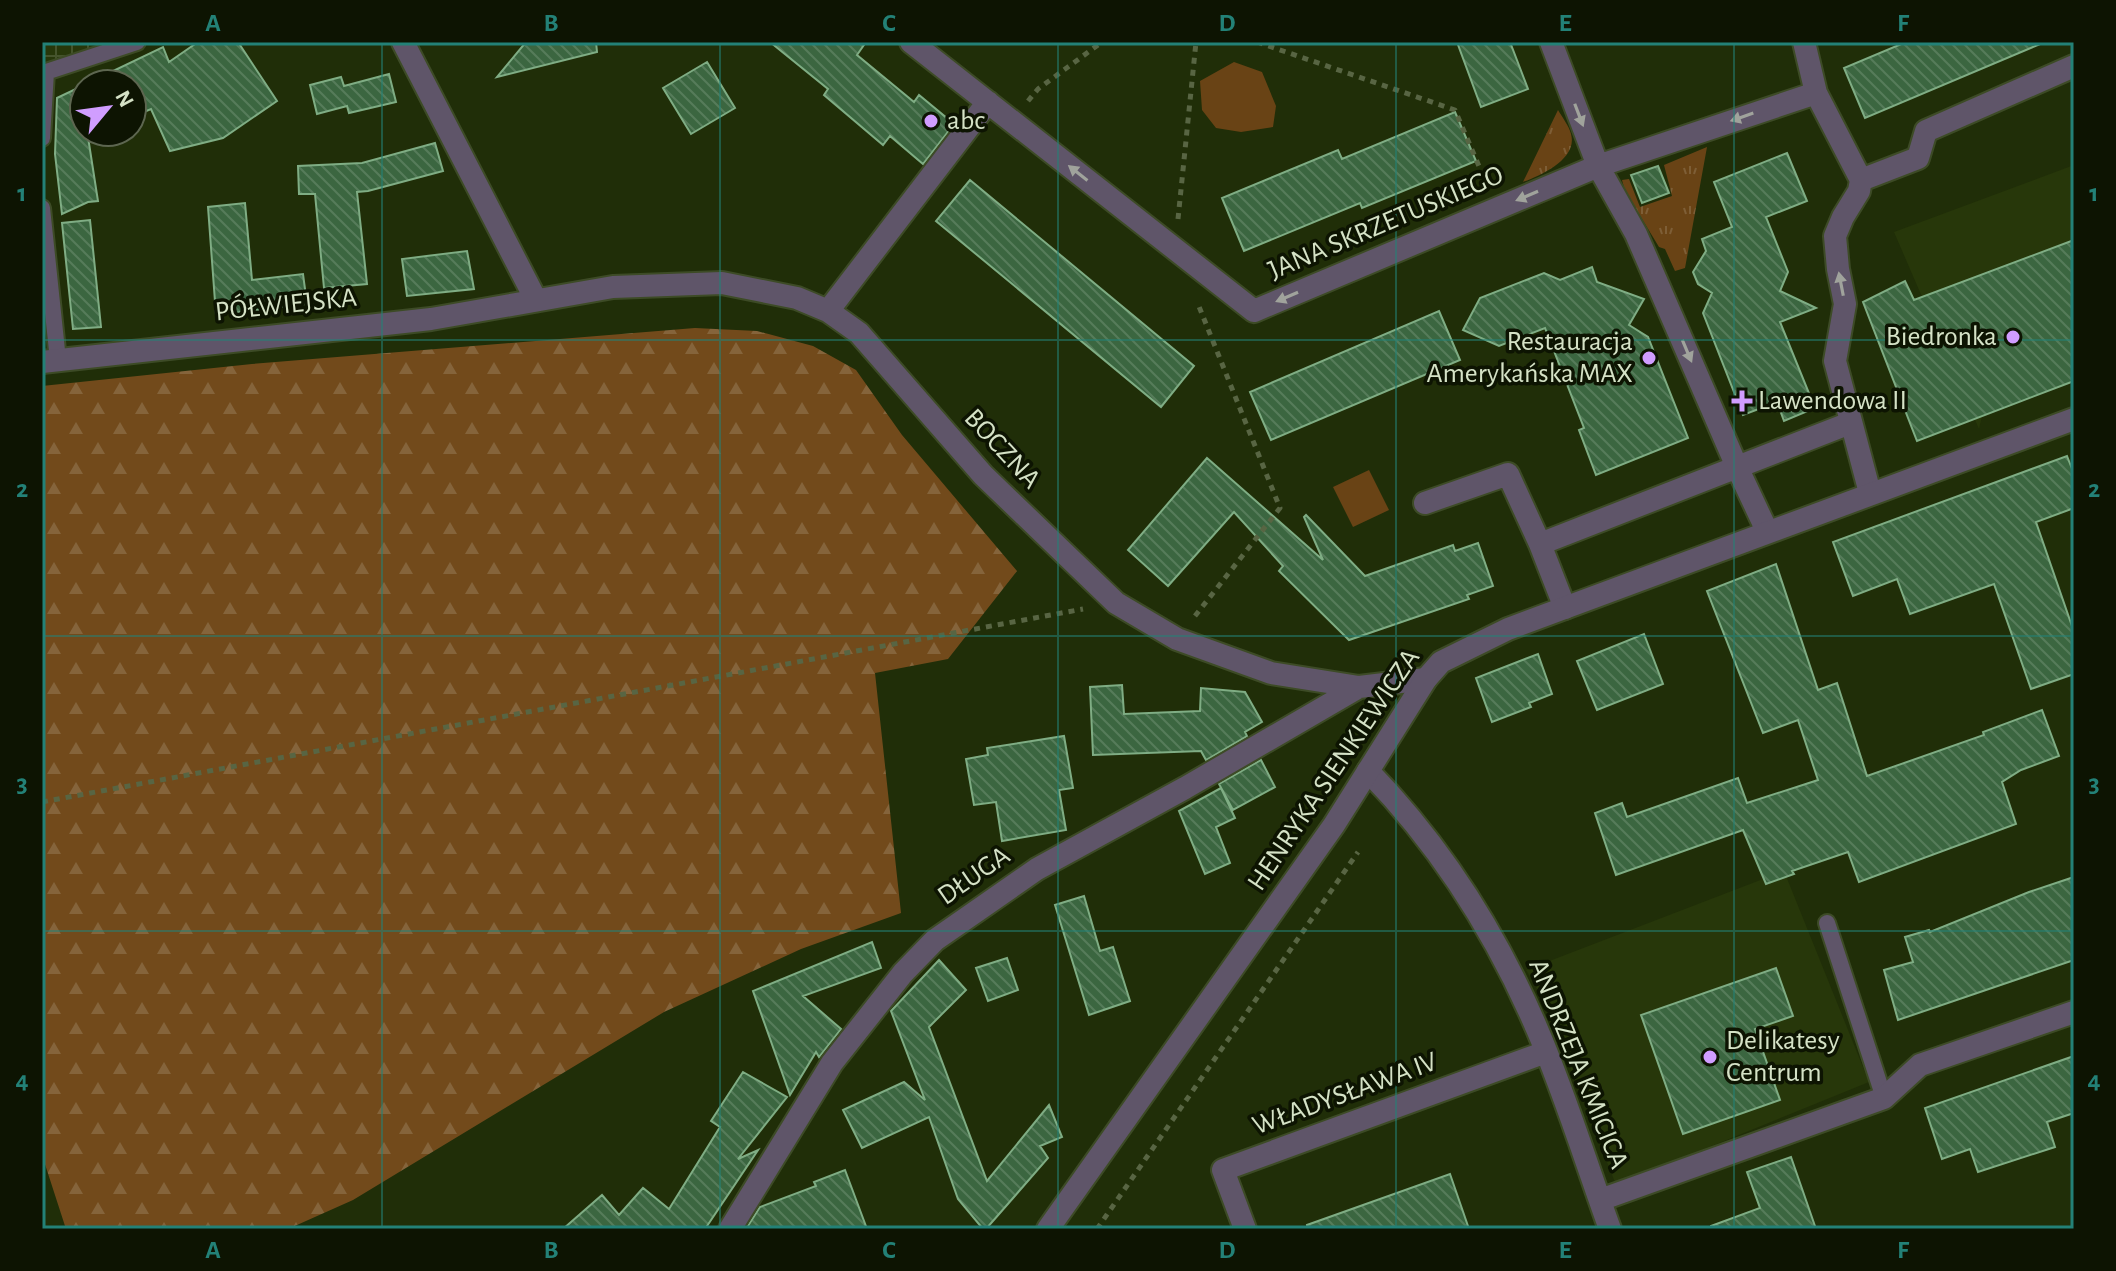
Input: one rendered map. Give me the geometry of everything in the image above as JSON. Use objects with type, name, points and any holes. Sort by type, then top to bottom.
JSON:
[{"type":"street","points":[[403,42],[536,300]]},
{"type":"street","name":"JANA SKRZETUSKIEGO","points":[[911,42],[1254,311],[1598,166],[1816,93]]},
{"type":"street","points":[[1551,42],[1598,166],[1636,234],[1767,531]]},
{"type":"street","points":[[1804,42],[1816,93],[1861,180],[1859,191],[1835,236],[1845,304],[1835,361],[1870,493]]},
{"type":"street","points":[[1861,180],[1918,158],[1926,131],[2074,66]]},
{"type":"street","points":[[828,311],[988,102]]},
{"type":"street","name":"BOCZNA","points":[[536,300],[613,287],[722,283],[797,298],[828,311],[859,333],[983,475],[1116,603],[1177,639],[1271,673],[1359,687],[1426,679]]},
{"type":"street","name":"PÓŁWIEJSKA","points":[[50,361],[431,319],[536,300]]},
{"type":"street","name":"HENRYKA SIENKIEWICZA","points":[[1048,1229],[1334,825],[1426,679],[1441,662],[1508,629],[2074,419]]},
{"type":"street","points":[[1540,544],[1850,423]]},
{"type":"street","points":[[1425,503],[1508,474],[1565,608]]},
{"type":"street","name":"DŁUGA","points":[[730,1229],[832,1063],[903,973],[935,940],[1037,869],[1359,687]]},
{"type":"street","name":"ANDRZEJA KMICICA","points":[[1368,771],[1419,827],[1482,919],[1515,982],[1546,1052],[1610,1229]]},
{"type":"street","points":[[1600,1200],[1884,1098],[1920,1065],[2074,1012]]},
{"type":"street","name":"WŁADYSŁAWA IV","points":[[1245,1229],[1223,1170],[1546,1052]]},
{"type":"lane","points":[[42,138],[44,68],[137,42]]},
{"type":"lane","points":[[42,208],[50,361]]},
{"type":"lane","points":[[1827,923],[1884,1098]]},
{"type":"path","points":[[1012,121],[1038,89],[1102,42]]},
{"type":"path","points":[[1175,249],[1196,42]]},
{"type":"path","points":[[1257,42],[1455,110],[1498,208]]},
{"type":"path","points":[[1177,639],[1280,508],[1193,292]]},
{"type":"path","points":[[42,802],[1116,603]]},
{"type":"path","points":[[1097,1229],[1358,852]]},
{"type":"shaded area","points":[[42,42],[137,42],[46,72],[42,138]]},
{"type":"shaded area","points":[[2074,165],[2074,381],[1982,416],[1979,429],[1894,232]]},
{"type":"shaded area","points":[[1784,871],[1869,1082],[1616,1185],[1544,1001],[1526,970]]},
{"type":"green space","points":[[1234,62],[1262,72],[1276,106],[1273,127],[1241,132],[1216,128],[1202,110],[1200,81]]},
{"type":"green space","points":[[1558,110],[1571,134],[1569,151],[1556,165],[1523,182]]},
{"type":"green space","points":[[1707,147],[1685,268],[1675,271],[1665,249],[1659,247],[1625,191],[1622,180],[1629,179],[1640,207],[1672,196],[1664,165]]},
{"type":"green space","points":[[695,328],[757,331],[813,346],[856,370],[902,435],[1017,571],[948,659],[875,673],[901,913],[801,949],[664,1012],[353,1200],[288,1229],[66,1229],[42,1155],[42,386],[252,364]]},
{"type":"green space","points":[[1369,470],[1389,510],[1353,527],[1333,487]]},
{"type":"building","points":[[198,42],[238,42],[277,101],[223,138],[170,151],[151,109],[148,110],[148,68],[119,68],[163,47],[169,62]]},
{"type":"building","points":[[526,42],[596,42],[597,52],[497,77]]},
{"type":"building","points":[[770,42],[866,42],[857,55],[914,102],[919,95],[954,124],[923,164],[890,136],[883,145],[824,95],[828,89]]},
{"type":"building","points":[[1457,42],[1510,42],[1528,89],[1481,107]]},
{"type":"building","points":[[1906,42],[2045,42],[1865,118],[1844,68]]},
{"type":"building","points":[[707,62],[735,108],[691,134],[663,88]]},
{"type":"building","points":[[389,74],[396,102],[349,113],[347,106],[317,114],[310,85],[341,77],[344,86]]},
{"type":"building","points":[[68,93],[68,148],[90,148],[98,201],[88,202],[62,214],[55,154],[57,98]]},
{"type":"building","points":[[1455,112],[1476,161],[1362,208],[1360,203],[1244,251],[1222,198],[1338,150],[1342,159]]},
{"type":"building","points":[[435,143],[443,171],[357,192],[367,284],[324,288],[315,194],[299,194],[298,166],[362,163]]},
{"type":"building","points":[[1787,153],[1807,201],[1766,217],[1788,272],[1780,291],[1816,308],[1780,322],[1815,408],[1784,421],[1777,402],[1743,415],[1703,313],[1712,293],[1698,284],[1693,272],[1706,251],[1702,239],[1732,227],[1714,182]]},
{"type":"building","points":[[1658,166],[1669,193],[1642,203],[1631,175]]},
{"type":"building","points":[[970,180],[1194,366],[1161,407],[936,221]]},
{"type":"building","points":[[245,203],[252,280],[303,274],[307,304],[216,315],[208,207]]},
{"type":"building","points":[[90,220],[101,327],[73,329],[62,223]]},
{"type":"building","name":"Biedronka","points":[[2074,240],[2074,381],[1917,441],[1863,302],[1905,281],[1914,300]]},
{"type":"building","points":[[467,251],[474,289],[407,296],[402,259]]},
{"type":"building","points":[[1592,267],[1597,282],[1644,299],[1629,325],[1648,337],[1688,438],[1596,475],[1579,430],[1584,428],[1545,328],[1499,346],[1463,330],[1480,298],[1544,273],[1560,280]]},
{"type":"building","points":[[1439,311],[1460,360],[1271,440],[1250,392]]},
{"type":"building","points":[[2067,456],[2074,474],[2074,508],[2036,522],[2074,632],[2074,674],[2031,689],[1994,584],[1910,614],[1897,579],[1853,596],[1833,542]]},
{"type":"building","points":[[1207,458],[1323,560],[1304,517],[1306,515],[1365,576],[1453,545],[1455,551],[1478,543],[1493,586],[1467,595],[1469,599],[1349,640],[1279,571],[1283,566],[1234,512],[1168,586],[1128,550]]},
{"type":"building","points":[[1776,564],[1818,690],[1837,683],[1867,776],[1984,735],[1983,732],[2042,710],[2059,756],[2021,770],[2002,782],[2016,824],[1859,882],[1848,852],[1792,871],[1794,874],[1766,884],[1743,830],[1616,875],[1595,813],[1622,803],[1627,817],[1738,778],[1747,803],[1818,780],[1798,720],[1763,733],[1707,591]]},
{"type":"building","points":[[1644,634],[1663,684],[1597,710],[1577,661]]},
{"type":"building","points":[[1538,654],[1552,694],[1529,703],[1531,707],[1492,722],[1476,678]]},
{"type":"building","points":[[1122,685],[1124,714],[1200,711],[1201,688],[1245,692],[1262,722],[1245,732],[1247,736],[1206,760],[1201,751],[1093,755],[1090,687]]},
{"type":"building","points":[[1064,736],[1073,788],[1059,790],[1066,830],[1002,841],[996,802],[974,805],[966,759],[988,755],[987,748]]},
{"type":"building","points":[[1261,760],[1275,787],[1233,810],[1219,784]]},
{"type":"building","points":[[1221,788],[1235,818],[1216,827],[1230,863],[1205,874],[1179,811]]},
{"type":"building","points":[[2074,877],[2074,960],[1898,1020],[1884,970],[1913,962],[1905,937],[1930,932]]},
{"type":"building","points":[[1084,896],[1100,951],[1113,947],[1130,1001],[1089,1015],[1055,905]]},
{"type":"building","points":[[872,942],[881,968],[803,996],[841,1029],[819,1057],[816,1052],[790,1095],[753,991]]},
{"type":"building","points":[[1007,958],[1018,990],[988,1001],[976,968]]},
{"type":"building","points":[[939,960],[966,990],[929,1027],[987,1181],[1049,1105],[1062,1137],[1040,1146],[1048,1158],[986,1229],[958,1199],[929,1117],[862,1148],[843,1110],[904,1082],[925,1100],[891,1011]]},
{"type":"building","name":"Delikatesy Centrum","points":[[1776,968],[1793,1016],[1755,1029],[1780,1100],[1683,1134],[1641,1015]]},
{"type":"building","points":[[2074,1056],[2074,1113],[2047,1122],[2055,1147],[1978,1172],[1970,1149],[1942,1159],[1925,1108]]},
{"type":"building","points":[[743,1072],[787,1097],[738,1159],[758,1150],[705,1229],[563,1229],[602,1195],[619,1215],[643,1188],[669,1209],[720,1127],[711,1121]]},
{"type":"building","points":[[1791,1157],[1816,1229],[1711,1229],[1711,1226],[1760,1208],[1747,1172]]},
{"type":"building","points":[[845,1170],[867,1229],[746,1229],[760,1207],[816,1186],[814,1182]]},
{"type":"building","points":[[1450,1174],[1469,1229],[1308,1229],[1307,1225]]},
{"type":"place","name":"abc","points":[[931,121]]},
{"type":"place","name":"Biedronka","points":[[2013,337]]},
{"type":"place","name":"Restauracja Amerykańska MAX","points":[[1649,358]]},
{"type":"place","name":"Lawendowa II","points":[[1742,401]]},
{"type":"place","name":"Delikatesy Centrum","points":[[1710,1057]]}]
